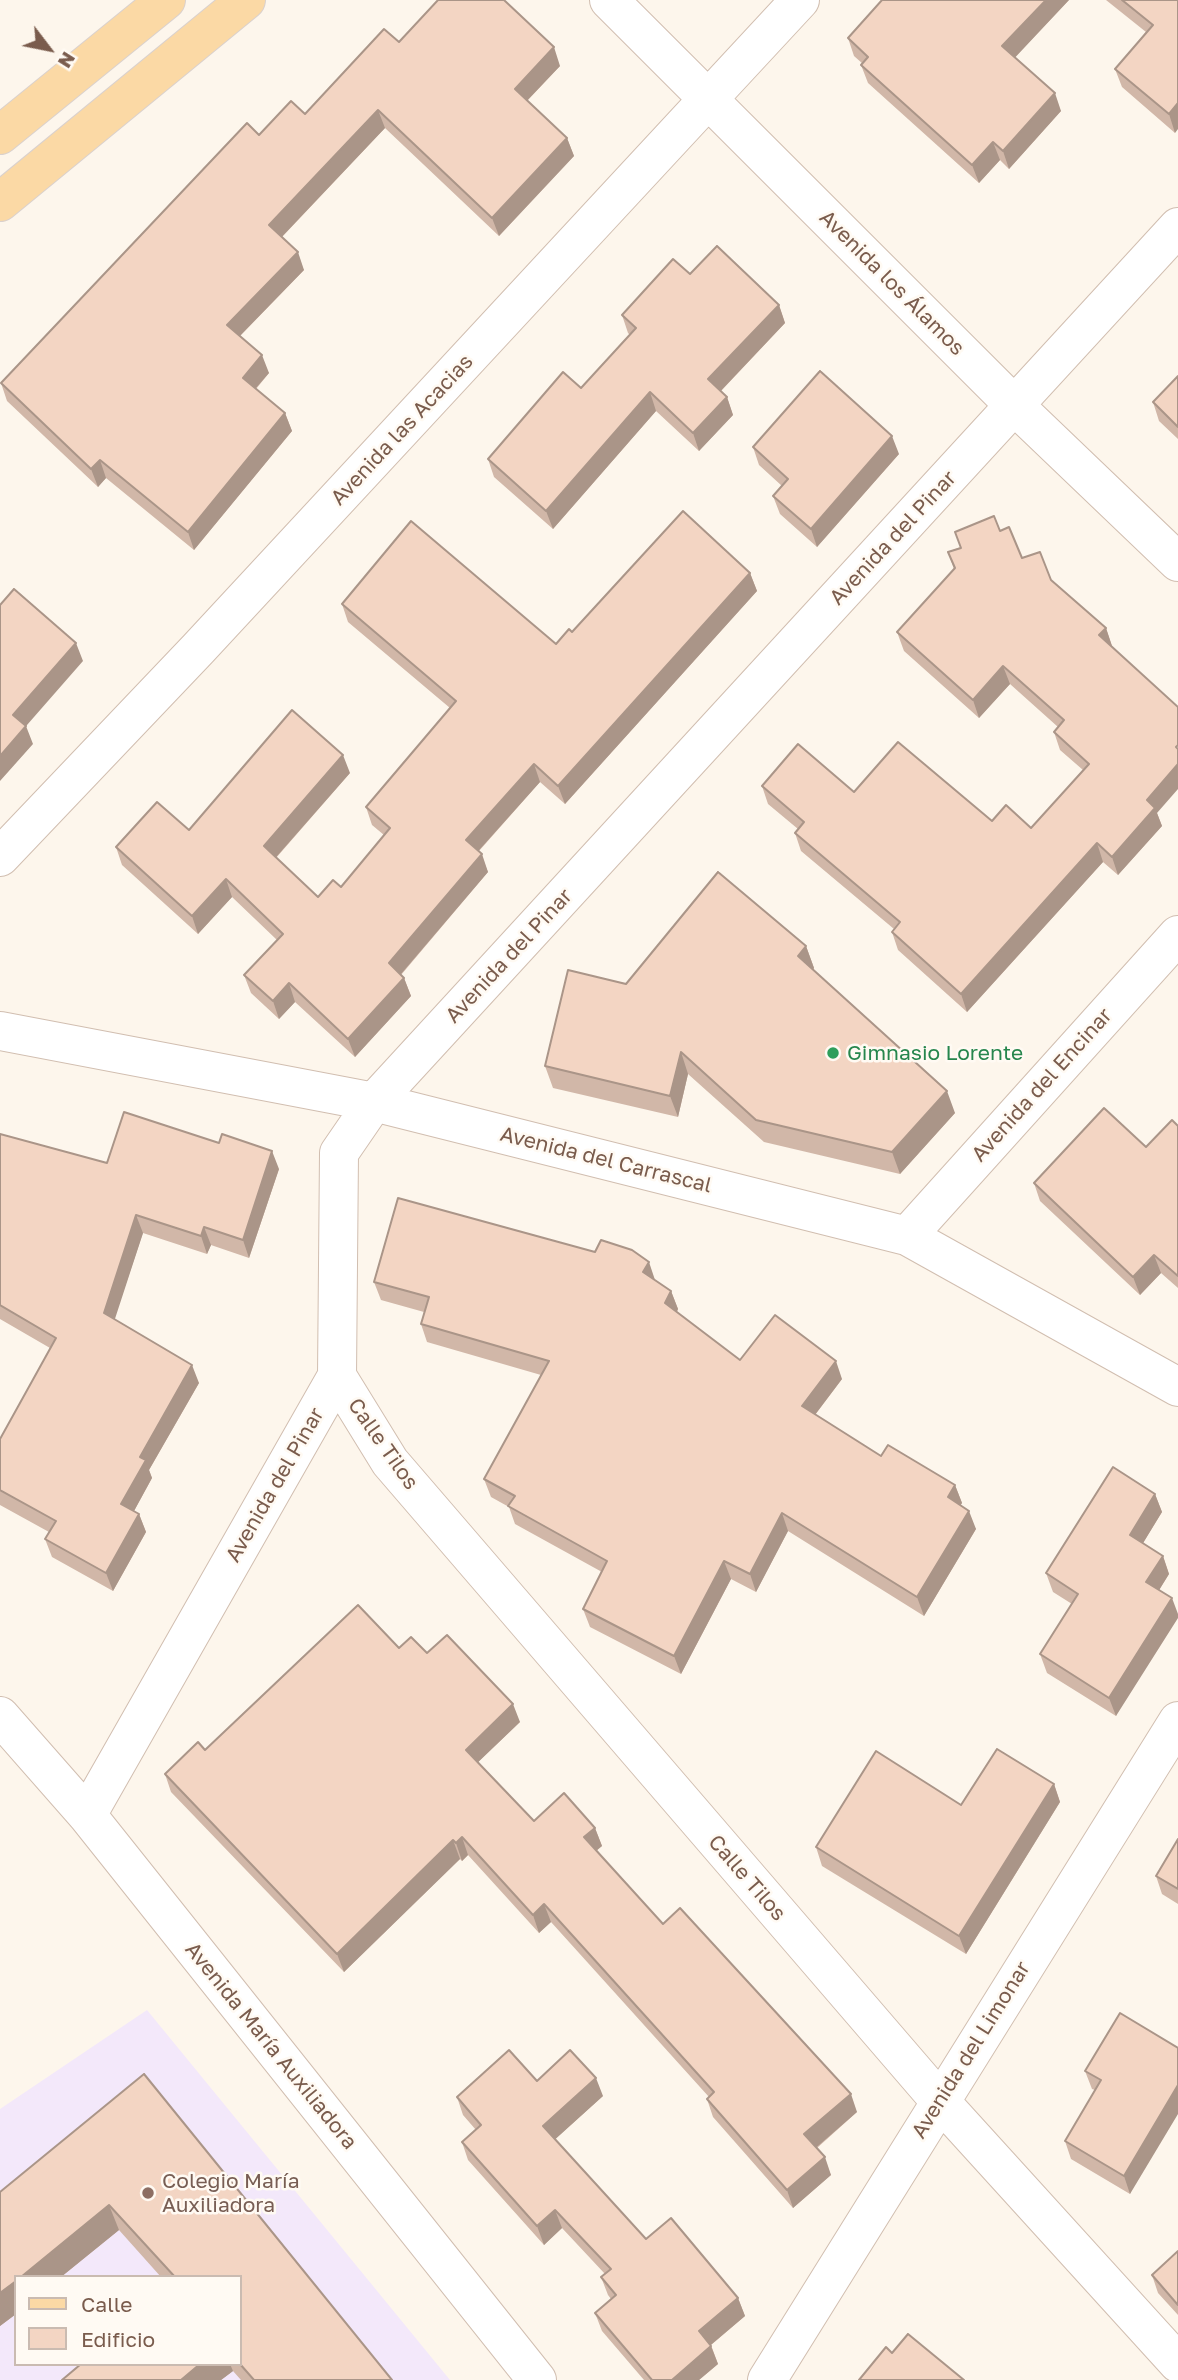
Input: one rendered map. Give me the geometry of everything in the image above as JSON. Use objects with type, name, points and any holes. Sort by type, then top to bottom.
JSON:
[{"type":"main road","points":[[0,135],[166,0]]},
{"type":"main road","points":[[0,202],[246,0]]},
{"type":"street","name":"Avenida los Álamos","points":[[609,0],[1014,406],[1178,562]]},
{"type":"street","name":"Avenida las Acacias","points":[[0,857],[198,649],[800,0]]},
{"type":"street","name":"Avenida del Pinar","points":[[87,1815],[337,1376],[340,1153],[374,1102],[1178,227]]},
{"type":"street","name":"Avenida del Encinar","points":[[907,1236],[1178,935]]},
{"type":"street","name":"Avenida del Carrascal","points":[[0,1031],[374,1102],[907,1236],[1178,1387]]},
{"type":"street","name":"Calle Tilos","points":[[337,1376],[390,1462],[939,2100],[1178,2363]]},
{"type":"street","name":"Avenida María Auxiliadora","points":[[0,1716],[87,1815],[537,2380]]},
{"type":"street","name":"Avenida del Limonar","points":[[767,2380],[939,2100],[1178,1721]]},
{"type":"shaded area","name":"Colegio María Auxiliadora","points":[[147,2010],[450,2380],[0,2380],[0,2109]]},
{"type":"building","points":[[438,0],[504,0],[554,47],[515,89],[567,138],[492,218],[378,110],[269,225],[298,252],[227,325],[262,355],[243,378],[285,413],[188,532],[100,460],[91,469],[1,383],[247,123],[259,135],[291,101],[305,114],[384,29],[399,42]]},
{"type":"building","points":[[882,0],[1046,0],[1002,46],[1055,93],[1003,151],[993,142],[972,165],[861,65],[868,57],[848,38]]},
{"type":"building","points":[[1122,0],[1178,0],[1178,103],[1169,114],[1115,69],[1153,25]]},
{"type":"building","points":[[717,246],[779,305],[708,379],[727,397],[693,433],[650,392],[546,511],[488,459],[563,372],[581,388],[636,328],[622,315],[673,259],[690,274]]},
{"type":"building","points":[[820,371],[892,436],[811,529],[773,496],[788,479],[753,447]]},
{"type":"building","points":[[1178,376],[1178,427],[1153,402]]},
{"type":"building","points":[[683,511],[750,573],[558,786],[534,764],[466,840],[482,854],[389,963],[404,978],[348,1039],[289,983],[273,1001],[244,975],[283,934],[226,879],[192,916],[116,847],[157,802],[189,830],[292,710],[343,755],[264,846],[318,897],[333,880],[341,887],[390,828],[366,807],[456,701],[342,604],[411,521],[556,644],[569,629],[572,632]]},
{"type":"building","points":[[994,516],[1000,531],[1009,527],[1022,558],[1040,552],[1051,580],[1106,628],[1099,635],[1178,707],[1178,764],[1147,800],[1155,808],[1112,857],[1097,843],[961,994],[892,932],[900,922],[795,833],[804,822],[762,786],[798,744],[854,792],[898,742],[992,821],[1006,805],[1031,828],[1089,764],[1054,732],[1064,720],[1003,666],[973,700],[897,632],[955,568],[948,552],[961,548],[955,532]]},
{"type":"building","points":[[14,589],[76,643],[13,715],[26,726],[0,756],[0,605]]},
{"type":"building","points":[[718,872],[806,946],[798,956],[947,1091],[892,1152],[756,1120],[681,1052],[670,1096],[545,1066],[568,970],[626,984]]},
{"type":"building","points":[[1104,1108],[1146,1147],[1172,1120],[1178,1126],[1178,1276],[1154,1255],[1133,1277],[1034,1183]]},
{"type":"building","points":[[124,1112],[219,1143],[222,1134],[272,1151],[243,1240],[204,1227],[201,1236],[136,1215],[104,1313],[192,1365],[140,1457],[146,1460],[121,1504],[139,1514],[106,1573],[45,1539],[56,1521],[0,1490],[0,1439],[56,1338],[0,1305],[0,1134],[107,1163]]},
{"type":"building","points":[[398,1198],[595,1252],[601,1240],[632,1250],[649,1262],[643,1272],[671,1291],[665,1303],[740,1360],[775,1315],[836,1361],[802,1406],[881,1456],[888,1445],[955,1485],[948,1497],[969,1511],[917,1597],[782,1513],[750,1574],[724,1561],[674,1656],[583,1609],[607,1561],[508,1506],[515,1496],[484,1479],[549,1361],[421,1324],[429,1297],[374,1282]]},
{"type":"building","points":[[1113,1467],[1155,1494],[1130,1535],[1163,1556],[1146,1582],[1172,1598],[1109,1698],[1040,1654],[1078,1594],[1046,1573]]},
{"type":"building","points":[[358,1605],[399,1648],[411,1637],[427,1653],[447,1635],[513,1704],[466,1750],[534,1821],[564,1793],[595,1828],[584,1837],[663,1924],[680,1908],[851,2094],[804,2134],[825,2157],[787,2190],[707,2099],[714,2092],[544,1904],[533,1915],[462,1837],[456,1843],[453,1840],[337,1954],[165,1774],[198,1742],[205,1750]]},
{"type":"building","points":[[997,1749],[1054,1784],[959,1936],[816,1847],[876,1751],[961,1805]]},
{"type":"building","points":[[1178,1839],[1178,1889],[1156,1876]]},
{"type":"building","points":[[1120,2013],[1178,2048],[1178,2085],[1124,2176],[1065,2141],[1101,2080],[1085,2071]]},
{"type":"building","points":[[509,2050],[537,2081],[570,2050],[596,2078],[543,2126],[646,2239],[671,2218],[738,2298],[699,2331],[711,2346],[672,2380],[652,2380],[595,2313],[616,2295],[601,2277],[611,2269],[555,2210],[537,2226],[462,2142],[481,2125],[457,2097]]},
{"type":"building","points":[[144,2074],[392,2380],[254,2380],[242,2366],[242,2275],[173,2275],[109,2205],[23,2275],[14,2275],[14,2282],[0,2293],[0,2192]]},
{"type":"building","points":[[1178,2251],[1178,2305],[1152,2275]]},
{"type":"building","points":[[908,2334],[964,2380],[859,2380],[886,2347],[892,2353]]},
{"type":"building","points":[[79,2366],[198,2366],[181,2380],[62,2380]]},
{"type":"place","name":"Gimnasio Lorente","points":[[833,1053]]},
{"type":"place","name":"Colegio María Auxiliadora","points":[[148,2193]]}]
